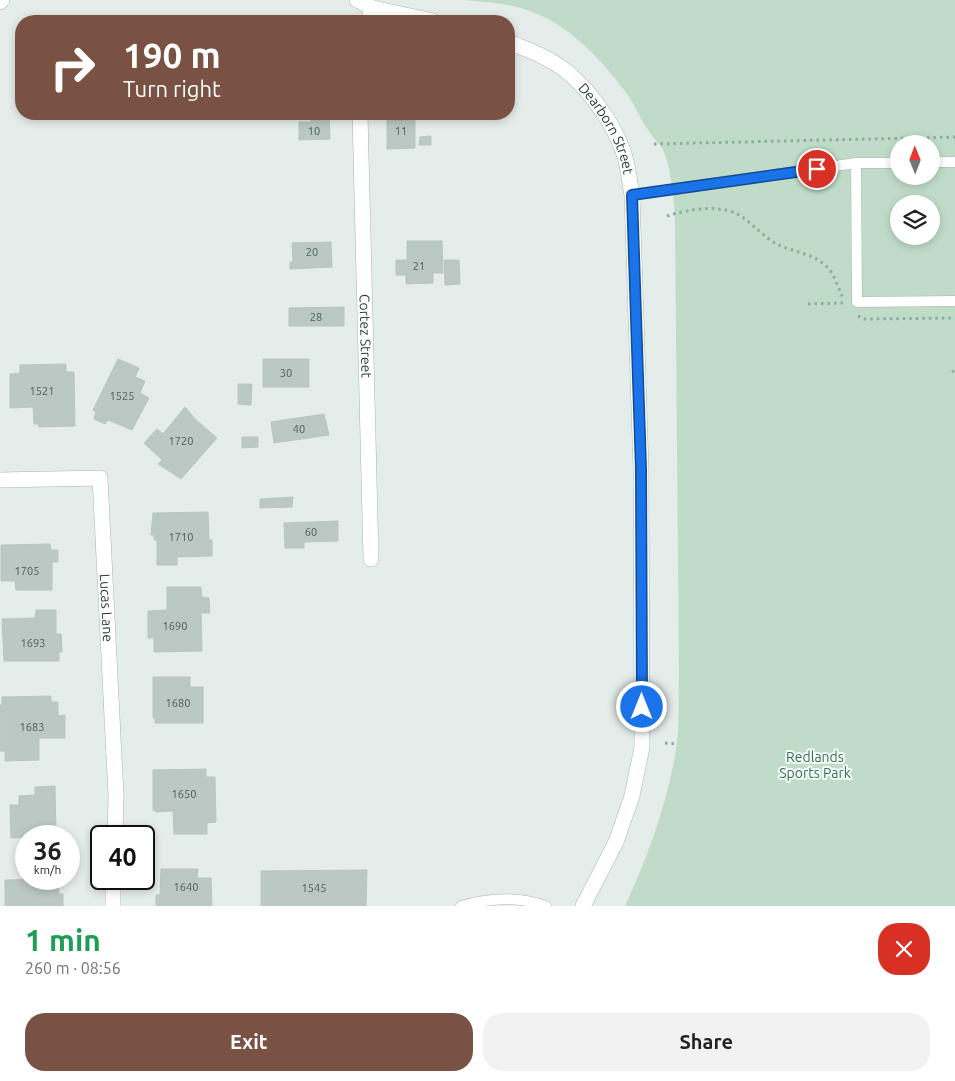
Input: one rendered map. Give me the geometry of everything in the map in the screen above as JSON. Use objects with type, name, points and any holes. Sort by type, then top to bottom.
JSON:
[{"type":"street","points":[[357,0],[371,15]]},
{"type":"street","name":"Dearborn Street","points":[[515,45],[552,62],[576,80],[594,101],[616,134],[627,164],[632,195],[641,469],[642,747],[632,796],[616,842],[583,906]]},
{"type":"street","name":"Cortez Street","points":[[360,120],[371,559]]},
{"type":"street","name":"Lucas Lane","points":[[0,480],[100,478],[116,796],[115,825]]},
{"type":"street","points":[[112,906],[113,890]]},
{"type":"lane","points":[[940,162],[955,162]]},
{"type":"lane","points":[[632,195],[856,163],[890,163]]},
{"type":"lane","points":[[856,163],[857,302],[955,301]]},
{"type":"lane","points":[[461,906],[475,902],[504,899],[531,900],[546,906]]},
{"type":"path","points":[[654,144],[955,137]]},
{"type":"path","points":[[668,216],[715,208],[734,212],[772,241],[819,261],[827,267],[846,303],[808,304]]},
{"type":"path","points":[[851,310],[864,319],[955,318]]},
{"type":"path","points":[[665,743],[676,744]]},
{"type":"green space","name":"Redlands Sports Park","points":[[463,0],[955,0],[955,906],[625,906],[649,849],[662,810],[672,770],[678,732],[675,219],[672,183],[662,148],[647,129],[629,97],[591,52],[557,24],[525,9],[504,4]]},
{"type":"building","points":[[311,120],[329,120],[330,139],[299,140],[299,122],[311,122]]},
{"type":"building","points":[[387,120],[415,120],[415,148],[387,149]]},
{"type":"building","points":[[431,136],[431,145],[419,145],[420,137]]},
{"type":"building","points":[[407,241],[442,241],[443,273],[433,273],[433,283],[406,284],[406,275],[396,275],[396,260],[407,260]]},
{"type":"building","points":[[331,242],[332,267],[290,269],[290,262],[293,262],[292,243]]},
{"type":"building","points":[[444,260],[459,260],[460,284],[445,285]]},
{"type":"building","points":[[344,307],[344,326],[289,326],[289,308]]},
{"type":"building","points":[[118,359],[139,368],[135,377],[145,381],[140,393],[149,398],[132,430],[108,420],[105,424],[94,419],[96,412],[93,410]]},
{"type":"building","points":[[263,359],[309,359],[309,387],[263,387]]},
{"type":"building","points":[[66,364],[66,372],[74,372],[75,426],[39,427],[38,424],[34,424],[33,407],[10,408],[10,374],[20,373],[20,365]]},
{"type":"building","points":[[238,384],[252,384],[251,405],[238,404]]},
{"type":"building","points":[[185,407],[196,420],[217,438],[181,479],[158,464],[162,460],[144,443],[157,429],[163,434]]},
{"type":"building","points":[[324,414],[329,435],[274,443],[271,422]]},
{"type":"building","points":[[242,437],[258,437],[258,447],[242,448]]},
{"type":"building","points":[[293,497],[292,507],[260,508],[260,499]]},
{"type":"building","points":[[208,512],[209,540],[212,540],[212,556],[177,557],[177,565],[157,565],[157,540],[154,540],[154,535],[151,535],[153,513]]},
{"type":"building","points":[[338,521],[338,541],[304,542],[304,548],[285,548],[284,523]]},
{"type":"building","points":[[50,544],[51,550],[58,550],[58,562],[52,562],[52,590],[16,590],[15,581],[1,581],[1,545]]},
{"type":"building","points":[[167,587],[201,587],[202,597],[209,598],[210,613],[201,613],[202,651],[154,652],[154,638],[148,638],[148,611],[167,610]]},
{"type":"building","points":[[36,610],[56,610],[56,634],[61,634],[62,652],[59,652],[59,661],[4,661],[2,619],[35,618]]},
{"type":"building","points":[[153,677],[190,677],[190,687],[203,687],[203,723],[155,723],[155,718],[153,718]]},
{"type":"building","points":[[51,696],[51,702],[58,702],[58,716],[65,715],[65,738],[39,738],[39,760],[5,761],[5,751],[0,751],[0,705],[2,705],[2,697]]},
{"type":"building","points":[[206,769],[206,777],[215,777],[216,822],[207,823],[207,834],[174,834],[173,811],[157,812],[153,810],[153,770]]},
{"type":"building","points":[[55,786],[56,825],[15,825],[15,838],[11,838],[10,805],[19,805],[19,796],[35,795],[35,787]]},
{"type":"building","points":[[161,869],[198,869],[197,878],[211,878],[212,906],[156,906],[156,895],[160,895]]},
{"type":"building","points":[[367,870],[366,906],[261,906],[261,871]]},
{"type":"building","points":[[5,880],[15,880],[15,890],[59,890],[59,894],[63,894],[63,906],[5,906]]},
{"type":"route","points":[[642,707],[641,469],[632,195],[817,169]]}]
